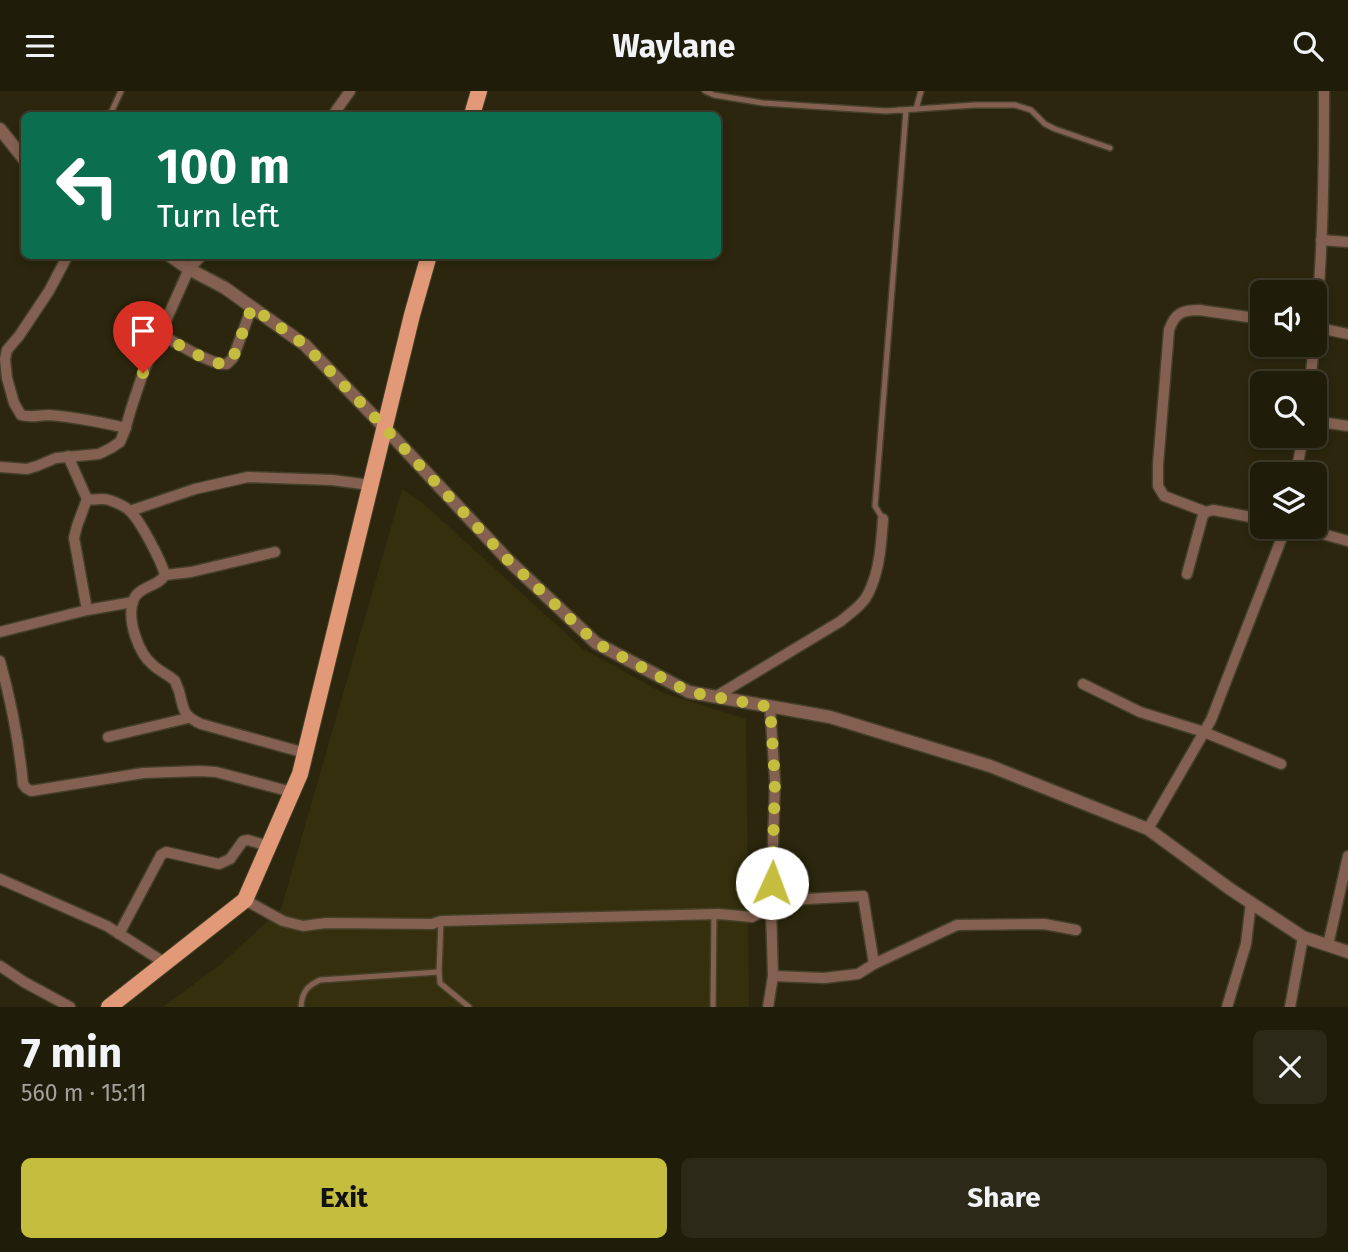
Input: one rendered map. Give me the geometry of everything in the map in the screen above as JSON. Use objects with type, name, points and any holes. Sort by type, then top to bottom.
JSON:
[{"type":"main road","points":[[473,112],[479,91]]},
{"type":"main road","points":[[109,1007],[245,900],[300,774],[428,259]]},
{"type":"street","points":[[335,112],[350,91]]},
{"type":"street","points":[[1318,280],[1324,91]]},
{"type":"street","points":[[0,129],[21,155]]},
{"type":"street","points":[[1321,240],[1348,242]]},
{"type":"street","points":[[66,259],[49,291],[7,350],[7,378],[14,403],[21,415],[27,417],[45,415],[77,418],[126,428]]},
{"type":"street","points":[[175,259],[225,288],[305,345],[507,559],[596,643],[689,692],[830,717],[990,766],[1148,829],[1303,937],[1348,952]]},
{"type":"street","points":[[0,467],[37,467],[56,458],[99,454],[120,442],[143,373],[189,269],[198,259]]},
{"type":"street","points":[[160,334],[207,359],[222,365],[227,364],[233,358],[252,307]]},
{"type":"street","points":[[1250,317],[1190,310],[1181,312],[1173,319],[1169,330],[1158,486],[1164,496],[1206,512],[1213,510],[1250,517]]},
{"type":"street","points":[[1327,330],[1348,334]]},
{"type":"street","points":[[1327,423],[1348,426]]},
{"type":"street","points":[[68,456],[87,499],[74,538],[87,610]]},
{"type":"street","points":[[130,511],[195,489],[248,477],[319,479],[370,485]]},
{"type":"street","points":[[87,499],[104,498],[130,511],[162,565],[165,575],[162,580],[140,591],[134,599],[132,609],[135,638],[143,656],[174,681],[188,718],[305,753]]},
{"type":"street","points":[[1187,574],[1206,512]]},
{"type":"street","points":[[715,697],[841,621],[856,608],[867,596],[880,560],[883,519]]},
{"type":"street","points":[[1327,535],[1348,541]]},
{"type":"street","points":[[1148,829],[1211,720],[1281,539]]},
{"type":"street","points":[[165,575],[191,572],[275,552]]},
{"type":"street","points":[[0,632],[87,610],[133,602]]},
{"type":"street","points":[[0,661],[20,748],[23,784],[31,791],[143,773],[200,771],[216,772],[292,792]]},
{"type":"street","points":[[1083,684],[1140,712],[1204,732],[1282,764]]},
{"type":"street","points":[[768,1007],[773,976],[771,908],[775,781],[770,707]]},
{"type":"street","points":[[108,737],[188,718]]},
{"type":"street","points":[[119,934],[161,855],[166,852],[219,864],[230,859],[243,841],[268,846]]},
{"type":"street","points":[[1328,945],[1348,856]]},
{"type":"street","points":[[0,879],[107,926],[166,963]]},
{"type":"street","points":[[245,900],[283,921],[303,926],[326,923],[432,924],[441,921],[714,914],[752,917],[787,900],[863,896],[874,964]]},
{"type":"street","points":[[1227,1007],[1246,944],[1251,902]]},
{"type":"street","points":[[773,976],[824,978],[858,974],[957,925],[1044,924],[1076,930]]},
{"type":"street","points":[[1290,1007],[1303,937]]},
{"type":"street","points":[[0,966],[70,1007]]},
{"type":"lane","points":[[111,112],[120,91]]},
{"type":"lane","points":[[705,91],[763,103],[906,111],[875,506],[883,519]]},
{"type":"lane","points":[[916,109],[921,91]]},
{"type":"lane","points":[[899,110],[1015,104],[1031,110],[1045,124],[1110,148]]},
{"type":"lane","points":[[713,1007],[714,914]]},
{"type":"lane","points":[[441,921],[440,983],[469,1007]]},
{"type":"lane","points":[[301,1007],[302,996],[308,986],[320,980],[439,972]]},
{"type":"shaded area","points":[[402,489],[424,504],[583,649],[663,693],[746,719],[749,1007],[163,1007],[221,964],[281,909]]},
{"type":"route","points":[[143,373],[160,334],[207,359],[222,365],[227,364],[233,358],[252,307],[305,345],[507,559],[596,643],[689,692],[770,707],[775,781],[772,883]]}]
